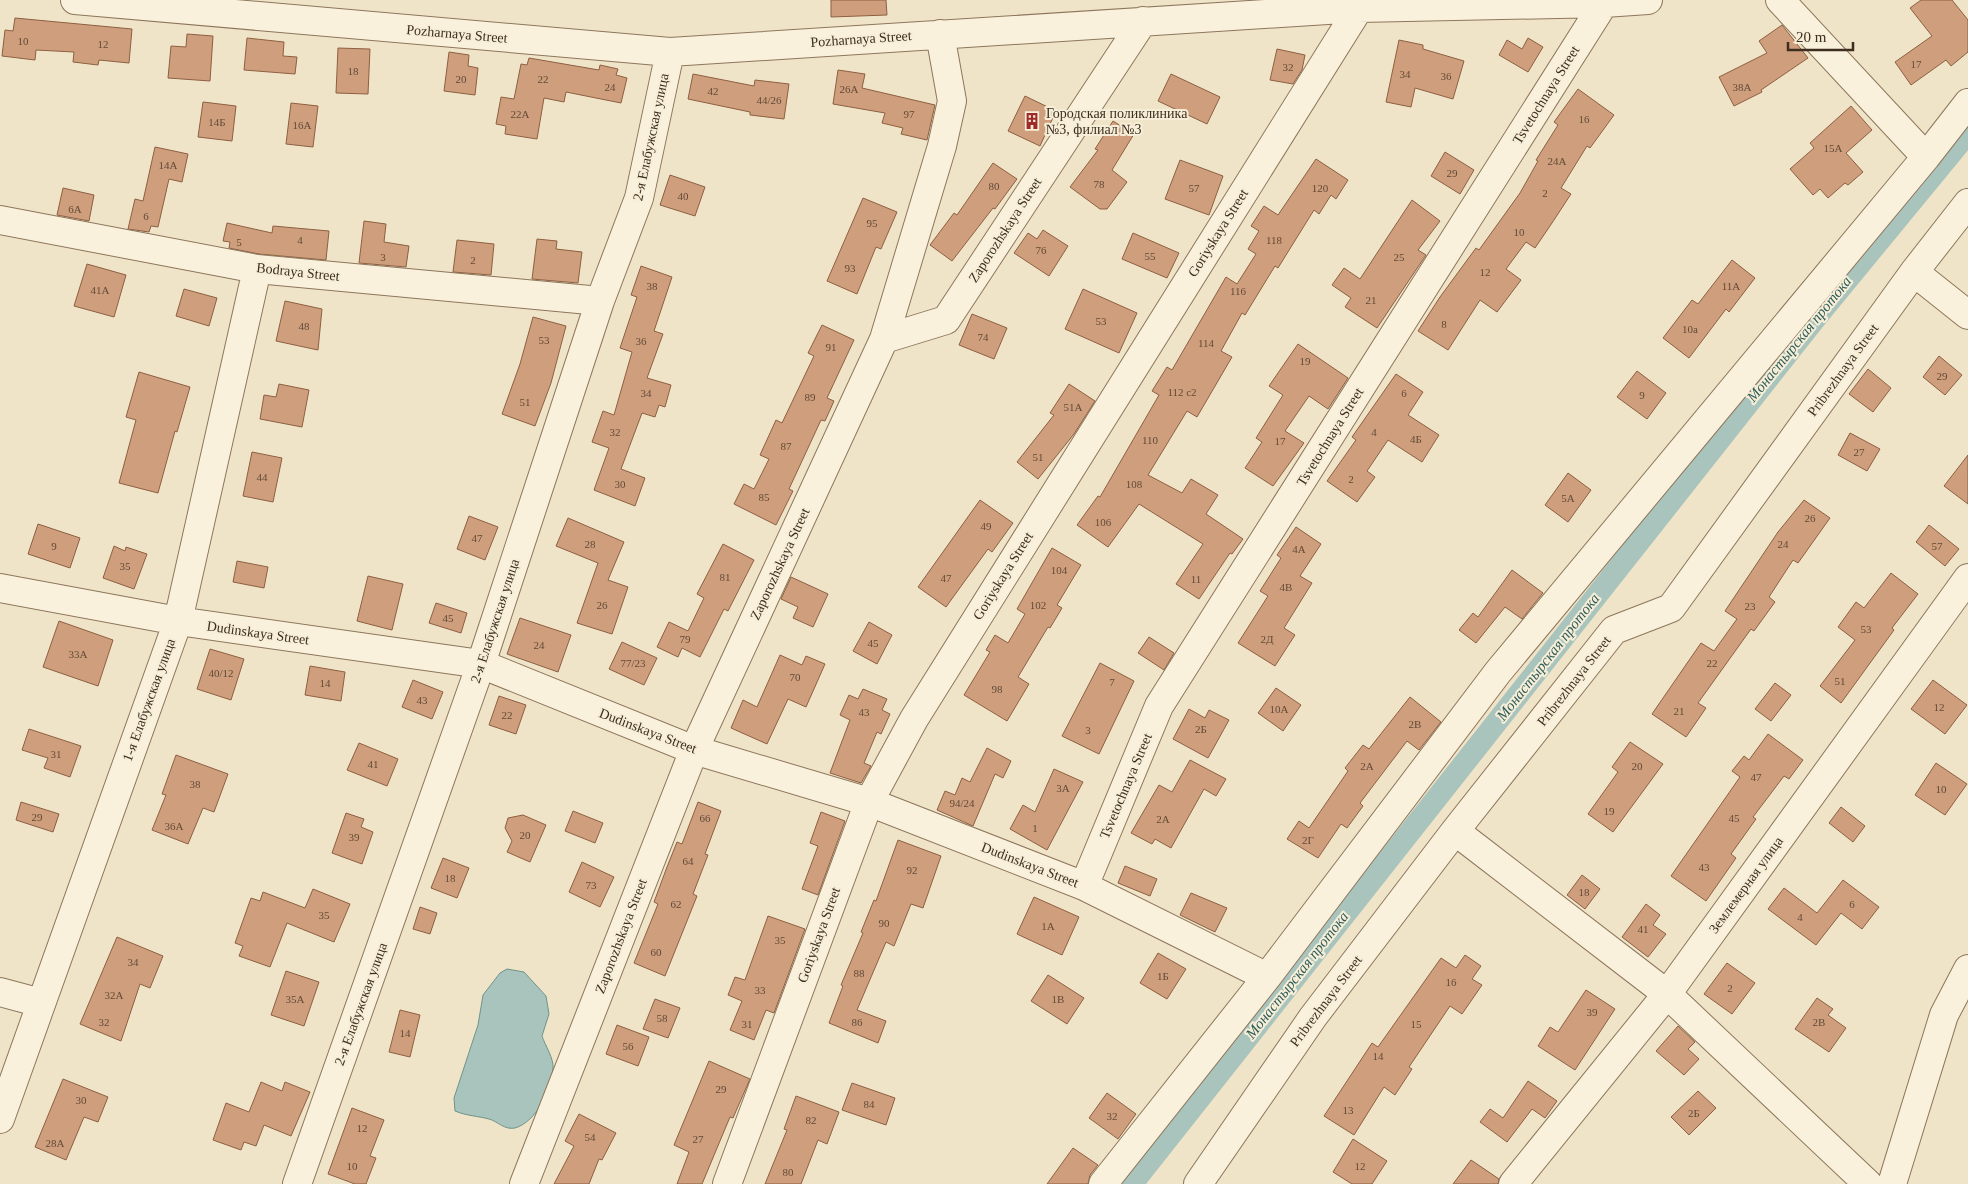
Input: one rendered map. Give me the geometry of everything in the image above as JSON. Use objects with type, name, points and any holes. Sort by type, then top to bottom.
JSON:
[{"type":"street","name":"Pozharnaya Street","points":[[75,0],[670,52],[1143,20],[1359,8],[1604,3],[1648,0]]},
{"type":"street","points":[[1780,0],[1926,157]]},
{"type":"street","name":"Tsvetochnaya Street","points":[[1084,886],[1160,706],[1604,3]]},
{"type":"street","name":"Goriyskaya Street","points":[[727,1184],[869,802],[914,719],[1359,8]]},
{"type":"street","name":"Zaporozhskaya Street","points":[[524,1184],[694,750],[884,339],[946,320],[1143,20]]},
{"type":"street","points":[[884,339],[942,146],[952,101],[940,34]]},
{"type":"street","name":"2-я Елабужская улица","points":[[297,1184],[481,664],[600,301],[639,198],[670,52]]},
{"type":"street","points":[[1102,1184],[1267,977],[1498,672],[1926,157],[1968,103]]},
{"type":"street","name":"Pribrezhnaya Street","points":[[1198,1184],[1313,1017],[1455,831],[1614,630],[1671,608],[1914,272],[1968,203]]},
{"type":"street","name":"Bodraya Street","points":[[0,220],[256,269],[600,301]]},
{"type":"street","name":"1-я Елабужская улица","points":[[0,1119],[40,1002],[178,621],[256,269]]},
{"type":"street","points":[[1914,272],[1968,315]]},
{"type":"street","name":"Землемерная улица","points":[[1513,1184],[1667,994],[1968,578]]},
{"type":"street","name":"Dudinskaya Street","points":[[0,588],[178,621],[481,664],[694,750],[869,802],[1084,886],[1267,977]]},
{"type":"street","points":[[1455,831],[1667,994],[1868,1184]]},
{"type":"street","points":[[1892,1184],[1944,1015],[1968,969]]},
{"type":"street","points":[[0,992],[40,1002]]},
{"type":"water","points":[[507,969],[524,972],[546,996],[549,1014],[542,1036],[553,1064],[550,1085],[542,1104],[530,1119],[523,1125],[515,1128],[505,1127],[493,1120],[455,1111],[454,1098],[478,1025],[483,995],[500,973]]},
{"type":"building","points":[[831,0],[886,0],[887,15],[831,17]]},
{"type":"building","points":[[1921,0],[1952,0],[1968,20],[1968,52],[1951,66],[1946,60],[1911,85],[1895,62],[1932,36],[1910,8]]},
{"type":"building","points":[[15,18],[132,29],[129,63],[99,60],[98,65],[73,62],[74,52],[36,50],[35,60],[2,56],[5,30],[13,31]]},
{"type":"building","points":[[1782,25],[1808,58],[1761,90],[1762,92],[1734,106],[1719,77],[1767,53],[1759,41]]},
{"type":"building","points":[[187,34],[213,36],[210,81],[168,78],[171,46],[186,47]]},
{"type":"building","points":[[247,38],[284,42],[283,56],[297,57],[295,74],[244,70]]},
{"type":"building","points":[[1528,38],[1543,47],[1528,72],[1499,55],[1507,40],[1522,49]]},
{"type":"building","points":[[1399,40],[1423,45],[1423,49],[1464,61],[1453,99],[1415,88],[1411,107],[1386,102]]},
{"type":"building","points":[[338,48],[370,49],[368,94],[336,93]]},
{"type":"building","points":[[1277,49],[1305,55],[1302,70],[1293,84],[1270,80]]},
{"type":"building","points":[[449,52],[469,55],[468,66],[478,68],[475,95],[444,91]]},
{"type":"building","points":[[529,58],[599,70],[600,65],[618,69],[616,75],[627,78],[621,103],[566,92],[564,102],[544,98],[537,139],[505,134],[506,126],[496,124],[501,97],[514,99],[521,64],[527,65]]},
{"type":"building","points":[[838,70],[865,74],[862,88],[935,105],[927,140],[901,134],[903,128],[882,123],[885,113],[833,104]]},
{"type":"building","points":[[693,74],[754,86],[755,80],[789,84],[784,119],[750,115],[750,112],[688,99]]},
{"type":"building","points":[[1171,74],[1220,97],[1207,124],[1158,101]]},
{"type":"building","points":[[1578,89],[1614,115],[1590,148],[1587,146],[1561,188],[1571,194],[1535,248],[1526,242],[1506,269],[1521,280],[1497,312],[1480,300],[1448,350],[1418,331],[1476,248],[1479,250],[1520,193],[1538,161],[1536,160],[1558,125],[1554,122]]},
{"type":"building","name":"Городская поликлиника №3, филиал №3","points":[[1025,96],[1056,111],[1040,146],[1008,131]]},
{"type":"building","points":[[203,102],[236,106],[232,141],[198,137]]},
{"type":"building","points":[[291,103],[318,106],[313,147],[286,144]]},
{"type":"building","points":[[1851,106],[1872,130],[1846,153],[1863,172],[1848,185],[1845,183],[1828,198],[1820,189],[1813,195],[1790,169],[1814,148],[1810,143]]},
{"type":"building","points":[[1113,121],[1134,134],[1112,170],[1127,182],[1107,209],[1100,209],[1070,187],[1098,150],[1095,149]]},
{"type":"building","points":[[155,147],[188,154],[182,182],[169,179],[158,227],[151,226],[149,232],[128,229],[135,199],[143,201]]},
{"type":"building","points":[[1445,152],[1474,170],[1460,194],[1431,176]]},
{"type":"building","points":[[1316,159],[1348,180],[1336,199],[1331,195],[1319,214],[1314,210],[1278,268],[1275,266],[1245,315],[1242,313],[1221,351],[1232,357],[1197,417],[1187,411],[1148,475],[1182,493],[1191,479],[1218,495],[1206,514],[1243,539],[1232,554],[1230,553],[1199,599],[1176,584],[1203,544],[1139,504],[1108,547],[1077,525],[1098,496],[1100,497],[1159,395],[1152,391],[1167,367],[1172,370],[1226,277],[1237,284],[1256,254],[1248,249],[1259,231],[1251,226],[1264,206],[1278,215]]},
{"type":"building","points":[[1180,160],[1223,176],[1209,215],[1165,199]]},
{"type":"building","points":[[993,163],[1017,179],[952,261],[930,245],[954,213],[957,215]]},
{"type":"building","points":[[670,175],[705,187],[695,216],[660,205]]},
{"type":"building","points":[[63,188],[94,195],[89,221],[57,215]]},
{"type":"building","points":[[863,198],[897,212],[881,249],[876,247],[857,294],[827,281]]},
{"type":"building","points":[[1412,200],[1440,221],[1418,250],[1426,255],[1377,328],[1345,307],[1351,298],[1332,285],[1344,268],[1360,279]]},
{"type":"building","points":[[364,221],[386,224],[384,242],[409,246],[406,267],[359,263]]},
{"type":"building","points":[[227,223],[272,233],[273,226],[329,231],[326,260],[259,254],[229,248],[230,242],[223,241]]},
{"type":"building","points":[[1043,230],[1068,246],[1049,276],[1014,253],[1028,233],[1037,239]]},
{"type":"building","points":[[1133,233],[1179,253],[1167,278],[1122,259]]},
{"type":"building","points":[[537,239],[557,241],[556,249],[582,252],[578,283],[532,279]]},
{"type":"building","points":[[457,240],[494,244],[491,275],[453,272]]},
{"type":"building","points":[[1732,260],[1755,278],[1729,312],[1726,309],[1689,358],[1663,338],[1692,300],[1698,304]]},
{"type":"building","points":[[87,264],[126,275],[114,317],[74,306]]},
{"type":"building","points":[[641,266],[672,277],[654,331],[663,334],[647,378],[671,385],[665,407],[659,405],[655,417],[642,413],[621,469],[645,478],[635,506],[594,490],[609,448],[592,442],[603,411],[614,415],[632,352],[620,348],[637,297],[631,295]]},
{"type":"building","points":[[184,289],[217,298],[209,326],[176,316]]},
{"type":"building","points":[[1083,289],[1137,313],[1119,353],[1065,329]]},
{"type":"building","points":[[285,301],[322,309],[318,350],[276,341]]},
{"type":"building","points":[[972,314],[1007,328],[994,359],[959,345]]},
{"type":"building","points":[[533,317],[566,326],[551,383],[535,426],[502,414],[520,364]]},
{"type":"building","points":[[822,325],[854,340],[827,398],[834,401],[825,421],[821,420],[789,489],[793,491],[776,525],[734,504],[744,484],[754,489],[769,459],[760,455],[776,420],[782,423],[814,356],[808,353]]},
{"type":"building","points":[[1298,344],[1348,378],[1328,409],[1309,396],[1285,431],[1304,443],[1273,486],[1245,468],[1262,442],[1256,438],[1283,395],[1269,386]]},
{"type":"building","points":[[1939,356],[1962,375],[1945,395],[1923,377]]},
{"type":"building","points":[[1868,369],[1891,388],[1873,412],[1849,394]]},
{"type":"building","points":[[1637,371],[1666,393],[1647,419],[1617,397]]},
{"type":"building","points":[[139,372],[190,387],[177,432],[175,431],[158,493],[119,483],[136,420],[126,417]]},
{"type":"building","points":[[1396,374],[1423,392],[1408,415],[1439,435],[1422,462],[1388,440],[1367,471],[1375,477],[1357,502],[1327,481],[1356,440],[1352,437]]},
{"type":"building","points":[[279,384],[309,390],[302,427],[260,419],[264,395],[276,397]]},
{"type":"building","points":[[1069,384],[1095,401],[1074,434],[1038,479],[1017,462],[1054,415],[1050,413]]},
{"type":"building","points":[[1850,433],[1880,449],[1867,471],[1838,455]]},
{"type":"building","points":[[252,452],[282,458],[273,502],[243,496]]},
{"type":"building","points":[[1968,455],[1968,504],[1944,486]]},
{"type":"building","points":[[1568,473],[1591,490],[1568,522],[1545,505]]},
{"type":"building","points":[[980,500],[1013,523],[992,552],[988,549],[946,607],[918,587]]},
{"type":"building","points":[[1804,500],[1830,518],[1798,563],[1793,560],[1769,597],[1775,602],[1754,631],[1751,629],[1698,703],[1706,708],[1686,737],[1652,714],[1701,643],[1714,651],[1737,619],[1725,611],[1778,532]]},
{"type":"building","points":[[469,516],[498,527],[485,560],[457,549]]},
{"type":"building","points":[[568,518],[624,542],[608,580],[628,587],[612,634],[577,623],[598,563],[556,546]]},
{"type":"building","points":[[38,524],[80,538],[70,568],[28,554]]},
{"type":"building","points":[[1929,525],[1959,549],[1945,566],[1916,542]]},
{"type":"building","points":[[1296,527],[1321,544],[1300,576],[1312,583],[1284,628],[1295,635],[1275,666],[1238,643],[1268,596],[1260,591],[1281,558],[1277,555]]},
{"type":"building","points":[[723,544],[754,560],[728,611],[724,609],[700,657],[682,648],[678,657],[657,647],[669,622],[688,631],[704,598],[697,594]]},
{"type":"building","points":[[114,546],[125,551],[126,547],[147,554],[134,589],[103,578]]},
{"type":"building","points":[[1052,548],[1081,565],[1057,605],[1062,608],[1050,628],[1048,627],[1018,677],[1029,684],[1007,721],[964,695],[990,652],[986,650],[995,635],[1008,643],[1025,614],[1017,609]]},
{"type":"building","points":[[237,561],[268,567],[264,588],[233,582]]},
{"type":"building","points":[[1512,570],[1543,593],[1522,619],[1505,607],[1476,643],[1459,630],[1473,613],[1478,617]]},
{"type":"building","points":[[1891,573],[1918,594],[1892,628],[1894,630],[1841,703],[1820,686],[1855,640],[1838,627],[1856,602],[1864,608]]},
{"type":"building","points":[[368,576],[403,584],[392,630],[357,621]]},
{"type":"building","points":[[791,577],[828,594],[813,627],[793,618],[798,607],[781,599]]},
{"type":"building","points":[[436,603],[467,613],[461,633],[429,623]]},
{"type":"building","points":[[520,618],[571,635],[558,672],[507,654]]},
{"type":"building","points":[[59,621],[113,640],[98,686],[43,667]]},
{"type":"building","points":[[869,622],[892,635],[877,664],[853,651]]},
{"type":"building","points":[[1149,637],[1174,653],[1164,670],[1138,653]]},
{"type":"building","points":[[622,642],[657,658],[644,685],[609,669]]},
{"type":"building","points":[[210,649],[244,659],[231,700],[197,689]]},
{"type":"building","points":[[780,655],[802,665],[806,656],[825,664],[806,707],[788,699],[767,744],[731,728],[743,700],[757,707]]},
{"type":"building","points":[[1100,663],[1134,681],[1099,754],[1062,736]]},
{"type":"building","points":[[310,666],[345,672],[341,701],[305,695]]},
{"type":"building","points":[[413,680],[443,692],[432,719],[402,707]]},
{"type":"building","points":[[1933,680],[1967,705],[1945,734],[1911,709]]},
{"type":"building","points":[[1775,683],[1791,695],[1771,721],[1755,709]]},
{"type":"building","points":[[1276,688],[1301,705],[1283,731],[1258,713]]},
{"type":"building","points":[[863,689],[887,699],[882,710],[890,714],[881,734],[877,732],[864,763],[871,766],[861,783],[830,773],[850,720],[840,715],[849,695],[858,699]]},
{"type":"building","points":[[499,696],[526,705],[516,734],[489,725]]},
{"type":"building","points":[[1410,697],[1441,722],[1419,750],[1407,741],[1360,803],[1363,806],[1347,828],[1341,824],[1318,858],[1287,839],[1299,821],[1309,828],[1348,771],[1345,768],[1363,745],[1369,749]]},
{"type":"building","points":[[1189,709],[1205,718],[1209,710],[1229,720],[1208,758],[1173,739]]},
{"type":"building","points":[[29,729],[81,746],[70,777],[44,768],[48,758],[22,750]]},
{"type":"building","points":[[1768,734],[1803,760],[1789,779],[1784,776],[1753,817],[1756,819],[1731,854],[1736,858],[1706,901],[1671,876],[1740,777],[1732,771],[1744,756],[1749,760]]},
{"type":"building","points":[[1630,742],[1663,764],[1613,832],[1588,814],[1618,772],[1612,767]]},
{"type":"building","points":[[359,743],[398,759],[387,786],[347,770]]},
{"type":"building","points":[[987,748],[1011,761],[1003,778],[995,774],[973,826],[937,810],[945,791],[955,795],[962,778],[970,782]]},
{"type":"building","points":[[176,755],[228,774],[214,812],[203,808],[188,844],[152,830],[166,795],[162,794]]},
{"type":"building","points":[[1190,760],[1226,779],[1216,796],[1204,789],[1171,848],[1155,839],[1152,844],[1131,833],[1159,785],[1172,792]]},
{"type":"building","points":[[1936,763],[1967,784],[1945,815],[1915,795]]},
{"type":"building","points":[[1054,769],[1083,782],[1047,850],[1010,829],[1023,805],[1035,812]]},
{"type":"building","points":[[21,802],[59,814],[53,832],[16,820]]},
{"type":"building","points":[[698,802],[721,811],[705,854],[708,855],[693,894],[697,896],[665,976],[634,963],[658,904],[654,902],[667,867],[677,842],[682,844]]},
{"type":"building","points":[[1841,807],[1865,826],[1853,842],[1829,823]]},
{"type":"building","points":[[573,811],[603,823],[595,843],[565,831]]},
{"type":"building","points":[[821,812],[845,821],[818,895],[802,889],[818,846],[810,843]]},
{"type":"building","points":[[346,813],[364,819],[361,827],[373,832],[362,864],[332,853]]},
{"type":"building","points":[[523,815],[546,825],[530,862],[507,852],[512,841],[505,828],[508,818]]},
{"type":"building","points":[[898,840],[941,856],[923,908],[911,904],[894,946],[886,942],[857,1010],[886,1021],[878,1043],[829,1023],[843,986],[841,985],[863,933],[861,932],[874,900],[876,901]]},
{"type":"building","points":[[443,858],[469,868],[457,898],[431,888]]},
{"type":"building","points":[[582,862],[614,877],[600,907],[569,892]]},
{"type":"building","points":[[1125,866],[1157,879],[1150,896],[1118,883]]},
{"type":"building","points":[[1582,875],[1600,889],[1585,909],[1567,895]]},
{"type":"building","points":[[1843,880],[1879,907],[1862,929],[1841,913],[1816,945],[1768,909],[1784,888],[1817,913]]},
{"type":"building","points":[[313,889],[350,904],[334,942],[287,923],[270,967],[239,956],[243,946],[235,943],[251,898],[260,901],[263,892],[305,908]]},
{"type":"building","points":[[1191,893],[1227,908],[1215,932],[1180,915]]},
{"type":"building","points":[[1034,897],[1079,917],[1062,955],[1017,934]]},
{"type":"building","points":[[1646,904],[1660,915],[1653,925],[1666,934],[1648,957],[1622,937]]},
{"type":"building","points":[[420,907],[437,913],[430,934],[413,929]]},
{"type":"building","points":[[768,916],[805,929],[774,1013],[766,1010],[754,1040],[730,1030],[742,1001],[728,995],[735,977],[745,980]]},
{"type":"building","points":[[117,937],[163,956],[150,988],[140,984],[121,1041],[80,1024]]},
{"type":"building","points":[[1158,953],[1186,969],[1167,999],[1140,983]]},
{"type":"building","points":[[1465,955],[1481,966],[1472,979],[1482,985],[1462,1014],[1450,1006],[1409,1067],[1412,1069],[1395,1095],[1384,1087],[1354,1135],[1324,1116],[1372,1043],[1378,1047],[1441,958],[1456,968]]},
{"type":"building","points":[[1727,963],[1755,983],[1732,1014],[1704,994]]},
{"type":"building","points":[[286,971],[319,982],[304,1026],[271,1015]]},
{"type":"building","points":[[1048,975],[1084,998],[1067,1024],[1031,1001]]},
{"type":"building","points":[[1586,990],[1615,1009],[1575,1070],[1538,1046],[1550,1027],[1558,1032]]},
{"type":"building","points":[[1817,998],[1833,1009],[1828,1015],[1846,1028],[1829,1052],[1795,1029]]},
{"type":"building","points":[[655,999],[680,1008],[668,1038],[643,1029]]},
{"type":"building","points":[[400,1010],[420,1015],[410,1057],[389,1052]]},
{"type":"building","points":[[617,1025],[649,1037],[638,1066],[606,1054]]},
{"type":"building","points":[[1678,1026],[1695,1042],[1688,1049],[1699,1059],[1684,1075],[1656,1051]]},
{"type":"building","points":[[709,1061],[750,1079],[733,1118],[730,1117],[702,1184],[677,1184],[689,1152],[674,1145]]},
{"type":"building","points":[[63,1079],[108,1097],[98,1122],[84,1117],[66,1160],[35,1147]]},
{"type":"building","points":[[1528,1081],[1557,1101],[1545,1118],[1532,1109],[1507,1142],[1480,1122],[1490,1109],[1503,1118]]},
{"type":"building","points":[[261,1082],[282,1091],[285,1082],[310,1092],[291,1136],[264,1125],[256,1146],[244,1142],[241,1150],[213,1140],[226,1103],[249,1112]]},
{"type":"building","points":[[852,1083],[895,1098],[886,1125],[842,1110]]},
{"type":"building","points":[[1698,1091],[1716,1108],[1689,1135],[1671,1117]]},
{"type":"building","points":[[1107,1093],[1136,1114],[1118,1139],[1089,1118]]},
{"type":"building","points":[[796,1096],[839,1112],[827,1144],[818,1140],[801,1184],[765,1184],[787,1130],[784,1129]]},
{"type":"building","points":[[352,1108],[384,1120],[370,1156],[376,1158],[366,1184],[355,1184],[328,1174]]},
{"type":"building","points":[[579,1114],[616,1133],[602,1160],[599,1159],[589,1184],[554,1184],[574,1146],[565,1141]]},
{"type":"building","points":[[1353,1139],[1387,1161],[1372,1184],[1352,1184],[1333,1172]]},
{"type":"building","points":[[1073,1148],[1098,1165],[1090,1175],[1088,1184],[1047,1184]]},
{"type":"building","points":[[1471,1160],[1499,1179],[1498,1184],[1453,1184]]},
{"type":"waterway","name":"Монастырская протока","points":[[1132,1184],[1815,319],[1968,133]]},
{"type":"place","name":"Городская поликлиника №3, филиал №3","points":[[1032,121]]}]
